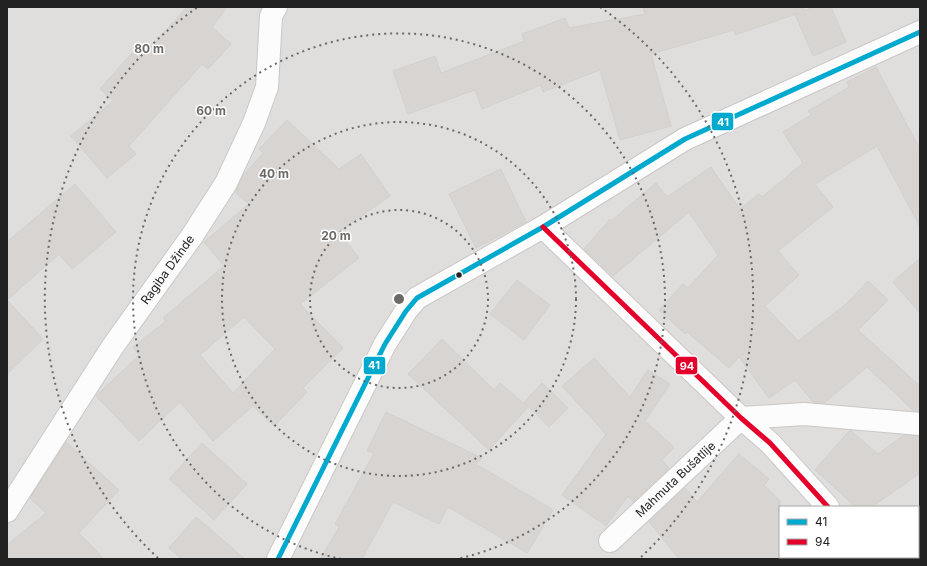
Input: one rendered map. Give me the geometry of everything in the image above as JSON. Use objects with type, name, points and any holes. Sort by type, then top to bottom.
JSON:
[{"type":"street","name":"Ragiba Džinde","points":[[7,511],[113,346],[192,236],[226,184],[254,123],[267,87],[271,16],[276,7]]},
{"type":"street","points":[[278,559],[385,344],[406,311],[417,298],[543,227],[685,139],[920,32]]},
{"type":"street","points":[[543,227],[741,418],[770,443],[827,506]]},
{"type":"street","points":[[741,418],[804,414],[920,424]]},
{"type":"street","name":"Mahmuta Bušatlije","points":[[610,541],[741,418]]},
{"type":"shaded area","points":[[7,7],[920,7],[920,559],[7,559]]},
{"type":"building","points":[[187,7],[227,7],[212,27],[231,44],[208,69],[202,64],[129,146],[136,154],[107,178],[71,136],[113,101],[100,89],[133,52],[140,59]]},
{"type":"building","points":[[643,7],[804,7],[804,11],[813,7],[831,7],[846,42],[813,56],[795,14],[735,35],[734,30],[651,54],[671,126],[620,140],[600,70],[543,92],[541,85],[482,109],[475,90],[408,114],[393,71],[435,56],[441,73],[524,41],[522,34],[565,18],[569,28],[645,14]]},
{"type":"building","points":[[876,67],[920,149],[920,227],[877,146],[815,184],[833,207],[778,251],[799,275],[765,306],[798,341],[845,305],[868,281],[888,300],[858,330],[920,386],[920,411],[914,411],[867,367],[824,403],[813,402],[795,380],[769,398],[739,357],[729,368],[687,332],[685,334],[659,310],[683,284],[688,288],[718,255],[689,212],[613,276],[584,249],[610,219],[611,221],[656,183],[667,197],[711,167],[740,209],[759,194],[762,197],[803,163],[783,132],[811,115],[808,111],[849,87],[847,82]]},
{"type":"building","points":[[287,120],[339,169],[361,154],[390,196],[339,232],[359,258],[300,304],[343,348],[303,388],[307,392],[274,426],[253,406],[213,441],[180,402],[139,441],[96,396],[139,355],[133,347],[166,321],[163,318],[224,266],[204,242],[249,204],[235,192],[244,175],[263,153],[259,149]],"holes":[[[244,317],[275,349],[233,393],[200,355]]]},
{"type":"building","points":[[501,169],[526,222],[476,248],[449,194]]},
{"type":"building","points":[[75,184],[116,232],[72,269],[59,254],[7,300],[7,242]]},
{"type":"building","points":[[920,258],[920,313],[893,282]]},
{"type":"building","points":[[517,280],[550,305],[524,340],[490,314]]},
{"type":"building","points":[[7,300],[43,339],[7,374]]},
{"type":"building","points":[[442,339],[494,390],[500,383],[528,407],[489,450],[408,374]]},
{"type":"building","points":[[594,358],[630,397],[648,370],[670,384],[645,421],[674,447],[662,460],[669,468],[633,502],[628,496],[606,526],[562,495],[606,434],[562,386]]},
{"type":"building","points":[[542,383],[568,408],[549,427],[524,402]]},
{"type":"building","points":[[386,412],[482,458],[476,464],[553,510],[527,553],[448,507],[439,524],[393,502],[362,559],[320,559],[339,527],[335,524],[374,453],[367,451]]},
{"type":"building","points":[[850,430],[878,454],[904,435],[920,436],[920,473],[873,506],[855,506],[815,470]]},
{"type":"building","points":[[66,442],[119,490],[79,533],[104,559],[7,559],[7,545],[46,513],[30,498]]},
{"type":"building","points":[[202,443],[247,484],[214,520],[169,479]]},
{"type":"building","points":[[739,454],[769,479],[764,485],[780,501],[780,559],[679,559],[649,522],[685,488],[697,502]]},
{"type":"building","points":[[196,517],[245,559],[182,559],[169,548]]},
{"type":"transit line","name":"41","points":[[278,559],[385,344],[406,311],[417,298],[543,227],[685,139],[920,32]]},
{"type":"transit line","name":"94","points":[[543,227],[741,418],[770,443],[827,506]]}]
